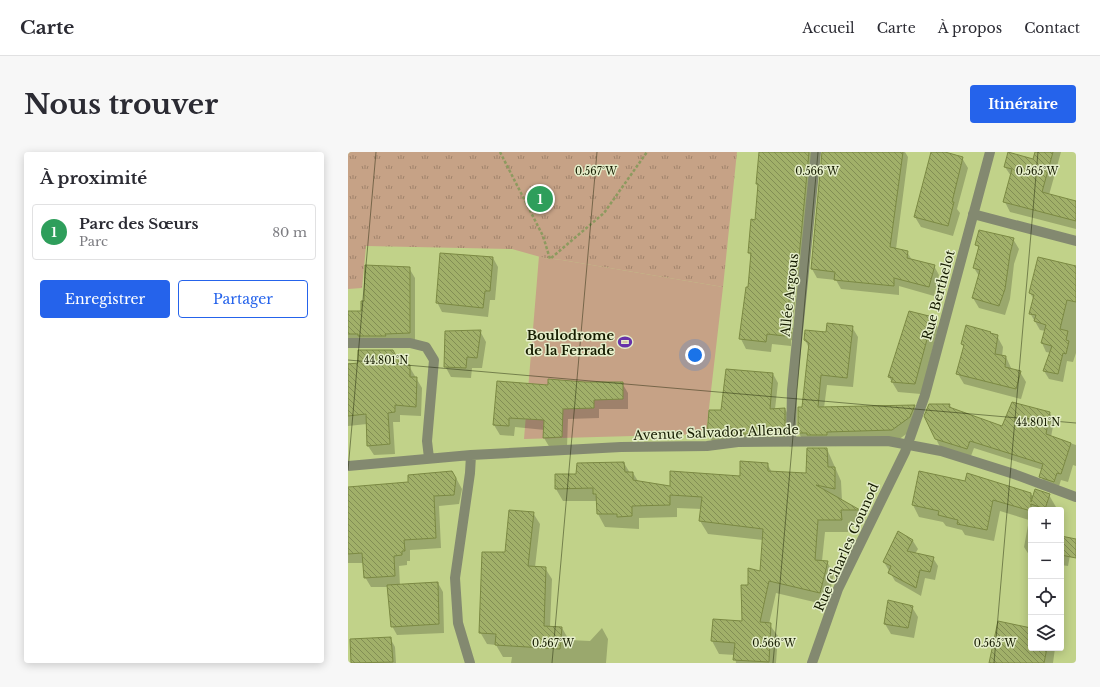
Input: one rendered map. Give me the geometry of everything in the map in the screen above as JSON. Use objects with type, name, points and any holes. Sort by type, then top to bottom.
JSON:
[{"type":"street","name":"Allée Argous","points":[[792,442],[792,390],[816,152]]},
{"type":"street","name":"Rue Berthelot","points":[[908,444],[924,395],[990,152]]},
{"type":"street","points":[[973,214],[1076,241]]},
{"type":"street","points":[[348,343],[410,343],[426,347],[434,360],[427,441],[428,458]]},
{"type":"street","name":"Avenue Salvador Allende","points":[[348,466],[470,455],[621,447],[643,448],[707,446],[738,442],[888,441],[941,451],[1014,474],[1076,497]]},
{"type":"street","name":"Rue Charles Gounod","points":[[812,663],[838,590],[908,444]]},
{"type":"street","points":[[470,455],[470,473],[455,578],[458,623],[470,663]]},
{"type":"path","points":[[500,152],[543,236],[550,259],[604,213],[647,152]]},
{"type":"green space","points":[[348,152],[737,152],[723,287],[544,258],[512,249],[366,246],[362,288],[348,289]]},
{"type":"green space","name":"Boulodrome de la Ferrade","points":[[539,256],[723,287],[706,434],[524,439]]},
{"type":"building","points":[[759,152],[809,152],[798,268],[792,267],[786,328],[792,328],[791,334],[786,331],[785,336],[767,334],[766,342],[739,339],[746,287],[748,287],[751,253],[748,253],[751,219],[755,220]]},
{"type":"building","points":[[822,152],[903,152],[890,247],[908,251],[907,258],[935,265],[929,287],[894,278],[894,286],[834,280],[835,272],[811,269]]},
{"type":"building","points":[[931,152],[945,152],[963,157],[948,226],[914,217]]},
{"type":"building","points":[[1008,152],[1033,159],[1035,152],[1053,152],[1042,192],[1076,201],[1076,221],[1003,202],[1012,169],[1004,167]]},
{"type":"building","points":[[979,230],[1014,238],[1005,289],[999,306],[972,298],[980,270],[973,268],[979,246],[975,245]]},
{"type":"building","points":[[440,253],[493,257],[490,291],[485,291],[483,308],[436,303]]},
{"type":"building","points":[[1038,257],[1076,266],[1076,302],[1067,300],[1060,329],[1068,331],[1066,340],[1069,341],[1066,354],[1063,353],[1058,374],[1043,371],[1052,346],[1041,343],[1046,325],[1034,321],[1036,315],[1029,314],[1034,295],[1029,293]]},
{"type":"building","points":[[365,265],[410,267],[410,333],[385,334],[386,336],[358,336],[358,334],[348,334],[348,311],[361,311],[361,301],[364,301]]},
{"type":"building","points":[[909,311],[933,317],[915,384],[891,382],[893,378],[888,377]]},
{"type":"building","points":[[827,323],[853,326],[847,378],[821,375],[818,407],[915,405],[910,417],[892,430],[827,432],[827,435],[807,435],[807,433],[798,433],[798,407],[802,407],[809,343],[804,340],[805,330],[826,332]]},
{"type":"building","points":[[966,325],[998,335],[995,354],[1006,356],[1005,367],[1021,371],[1016,389],[956,374],[964,345],[961,344]]},
{"type":"building","points":[[481,330],[477,358],[467,357],[466,368],[444,367],[445,331]]},
{"type":"building","points":[[358,350],[393,350],[400,364],[410,365],[410,377],[417,377],[416,407],[395,405],[395,412],[388,413],[390,444],[367,446],[366,414],[348,416],[348,364],[358,363]]},
{"type":"building","points":[[726,369],[773,373],[770,409],[785,408],[785,433],[707,435],[709,410],[721,410]]},
{"type":"building","points":[[548,379],[585,382],[623,382],[623,399],[594,400],[594,408],[563,409],[562,437],[543,438],[544,420],[509,418],[509,426],[493,425],[497,381],[548,385]]},
{"type":"building","points":[[1012,402],[1050,412],[1046,434],[1071,443],[1061,474],[1057,473],[1054,482],[1039,477],[1043,464],[970,441],[967,449],[935,439],[924,416],[929,404],[950,404],[949,407],[1002,426]]},
{"type":"building","points":[[807,448],[827,448],[828,467],[835,467],[835,489],[816,485],[860,510],[841,510],[842,520],[818,520],[815,560],[828,561],[820,593],[769,581],[760,622],[771,623],[769,662],[733,660],[735,643],[711,641],[713,619],[742,621],[741,585],[748,585],[748,568],[760,571],[763,529],[699,521],[702,497],[670,495],[670,505],[632,506],[632,516],[617,517],[617,514],[597,514],[596,494],[593,494],[593,488],[555,489],[555,474],[576,474],[577,463],[624,462],[625,472],[633,472],[633,480],[670,486],[670,471],[740,476],[740,461],[768,463],[768,471],[806,473]]},
{"type":"building","points":[[452,471],[456,478],[454,495],[434,496],[436,538],[404,540],[405,551],[402,551],[402,555],[394,556],[395,576],[364,578],[362,553],[348,554],[348,487],[408,482],[408,475]]},
{"type":"building","points":[[919,471],[965,481],[967,473],[1031,493],[1031,502],[1035,489],[1050,494],[1046,507],[1039,507],[1031,504],[1031,507],[1028,507],[1028,510],[993,500],[987,530],[957,524],[958,520],[938,515],[939,511],[912,505]]},
{"type":"building","points":[[509,510],[534,512],[528,566],[546,567],[544,626],[562,627],[560,649],[495,645],[496,634],[479,633],[482,552],[505,552]]},
{"type":"building","points":[[898,531],[913,540],[907,551],[934,557],[930,572],[920,570],[916,588],[888,573],[891,566],[883,562]]},
{"type":"building","points":[[1064,537],[1076,539],[1076,558],[1064,556]]},
{"type":"building","points":[[438,582],[439,624],[391,627],[387,585]]},
{"type":"building","points":[[888,600],[913,606],[908,628],[884,624]]},
{"type":"building","points":[[998,621],[1028,627],[1028,651],[1046,651],[1044,663],[989,663]]},
{"type":"building","points":[[391,637],[393,662],[351,663],[350,639]]},
{"type":"place","name":"Parc des Sœurs","points":[[540,199]]},
{"type":"place","name":"Boulodrome de la Ferrade","points":[[625,342]]}]
